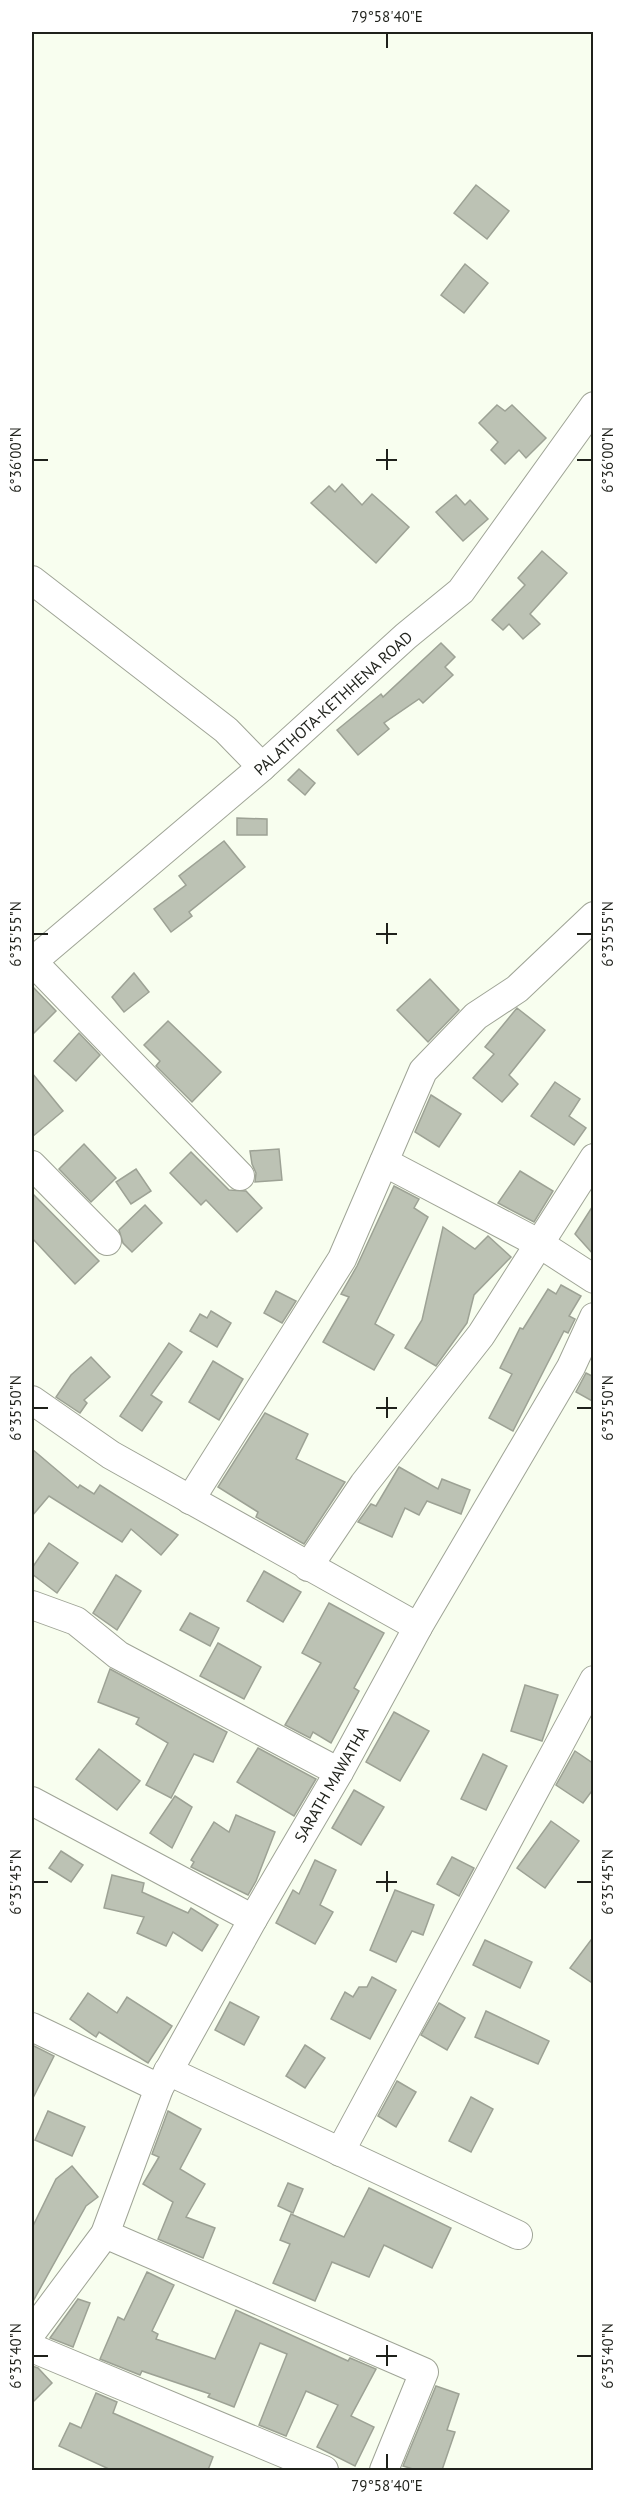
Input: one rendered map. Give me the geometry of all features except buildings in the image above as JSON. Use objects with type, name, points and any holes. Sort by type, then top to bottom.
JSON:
[{"type":"street","name":"PALATHOTA-KETHHENA ROAD","points":[[32,961],[262,767],[406,636],[461,591],[594,406]]},
{"type":"street","points":[[32,580],[226,730],[262,767]]},
{"type":"street","points":[[190,1500],[342,1259],[423,1071],[476,1016],[517,989],[594,916]]},
{"type":"street","points":[[32,961],[240,1176]]},
{"type":"street","points":[[308,1567],[364,1484],[481,1335],[594,1158]]},
{"type":"street","points":[[384,1162],[540,1244],[594,1279]]},
{"type":"street","points":[[32,1165],[107,1241]]},
{"type":"street","name":"SARATH MAWATHA","points":[[32,2332],[105,2234],[163,2080],[252,1919],[339,1772],[418,1627],[571,1367],[594,1317]]},
{"type":"street","points":[[32,1400],[111,1455],[418,1627]]},
{"type":"street","points":[[32,1605],[76,1620],[118,1655],[339,1772]]},
{"type":"street","points":[[340,2152],[594,1680]]},
{"type":"street","points":[[32,1801],[252,1919]]},
{"type":"street","points":[[32,2027],[340,2152],[518,2235]]},
{"type":"street","points":[[105,2234],[424,2372],[384,2470]]},
{"type":"street","points":[[32,2348],[324,2470]]}]
